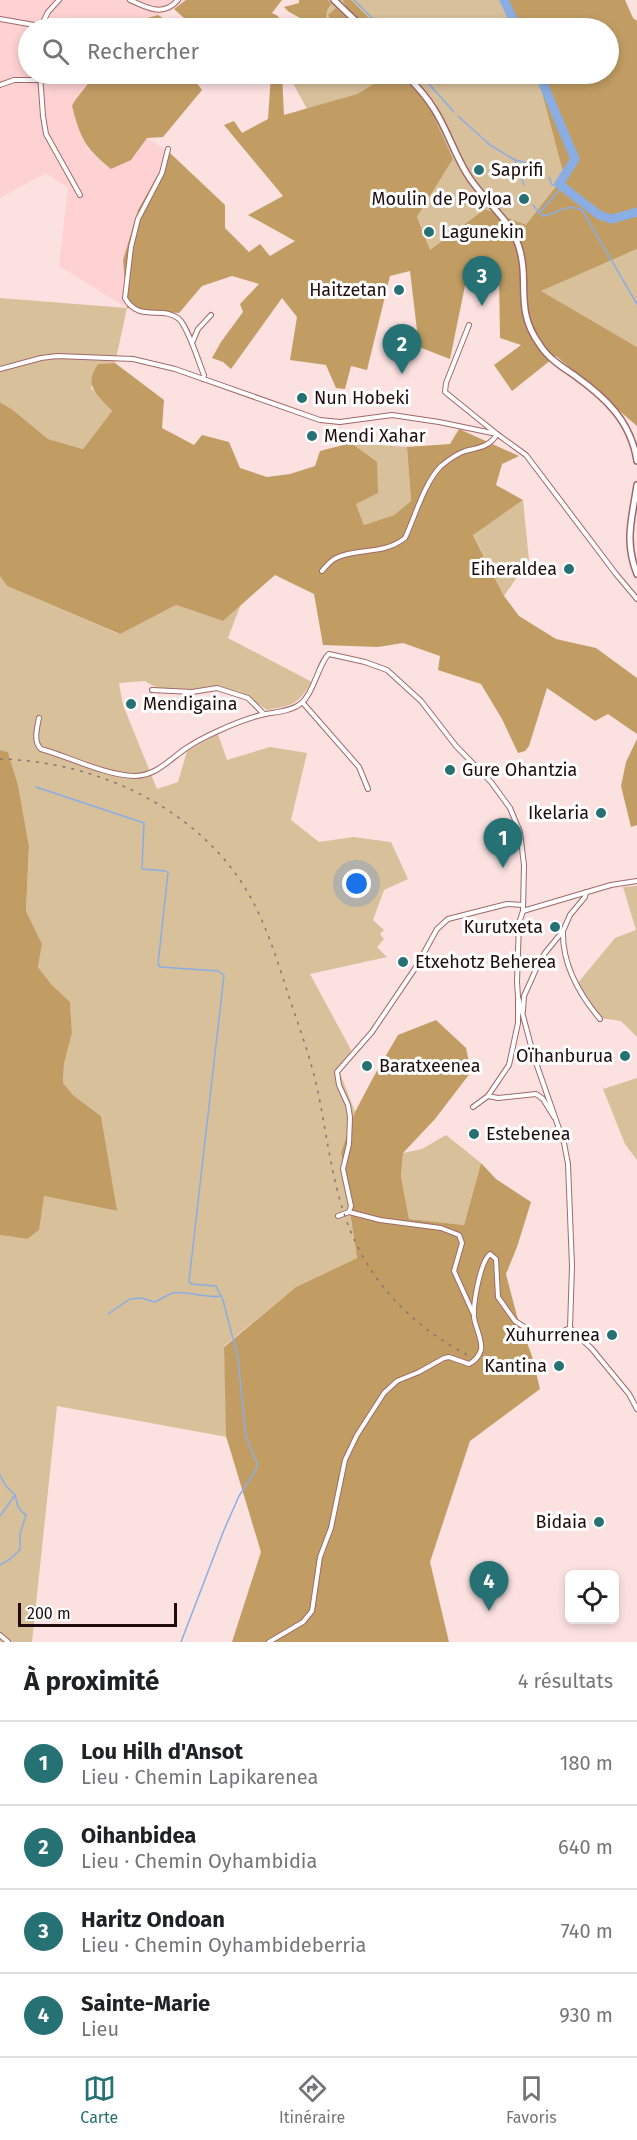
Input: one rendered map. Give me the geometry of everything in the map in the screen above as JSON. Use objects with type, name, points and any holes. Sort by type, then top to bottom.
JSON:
[{"type":"street","points":[[45,18],[59,0]]},
{"type":"street","points":[[130,0],[146,8],[159,10],[172,6],[178,0]]},
{"type":"street","points":[[334,0],[353,18]]},
{"type":"street","points":[[0,19],[18,23]]},
{"type":"street","points":[[0,86],[18,80]]},
{"type":"street","points":[[40,84],[46,134],[80,195]]},
{"type":"street","points":[[413,84],[435,110],[466,173],[500,215],[517,241],[522,265],[523,305],[528,326],[533,335],[552,359],[612,405],[630,435],[637,461]]},
{"type":"street","points":[[168,149],[162,173],[138,219],[131,247],[125,298],[138,311],[172,315],[179,319],[204,375],[202,379]]},
{"type":"street","points":[[192,344],[195,334],[211,315]]},
{"type":"street","points":[[469,325],[445,392],[526,455],[637,599]]},
{"type":"street","points":[[0,369],[49,357],[121,357],[151,363],[202,379],[320,420],[340,422],[392,415],[497,434]]},
{"type":"street","points":[[322,571],[333,559],[381,550],[405,538],[431,478],[441,466],[463,452],[477,450],[493,440],[497,434]]},
{"type":"street","points":[[637,485],[629,534],[630,552],[637,574]]},
{"type":"street","points":[[39,718],[37,740],[39,748],[110,771],[133,776],[145,775],[157,770],[187,747],[218,731],[264,714],[295,708],[303,703],[320,674],[326,656],[333,653],[387,670],[421,701],[456,746],[491,782],[515,819],[520,832],[524,865],[523,911],[519,923],[518,1023],[508,1065],[488,1096],[473,1107]]},
{"type":"street","points":[[152,690],[192,693],[217,688],[248,698],[264,714]]},
{"type":"street","points":[[303,703],[359,767],[368,789]]},
{"type":"street","points":[[523,911],[611,885],[637,881]]},
{"type":"street","points":[[523,1018],[524,996],[545,953],[563,931],[570,915],[585,897],[586,892]]},
{"type":"street","points":[[350,1212],[351,1206],[343,1169],[349,1144],[350,1117],[337,1077],[340,1066],[372,1032],[416,967],[433,934],[442,923],[448,919],[507,904],[523,905]]},
{"type":"street","points":[[563,931],[563,942],[573,983],[600,1019]]},
{"type":"street","points":[[518,997],[534,1056],[567,1154],[570,1193],[570,1328],[592,1349],[629,1394],[637,1409]]},
{"type":"street","points":[[488,1096],[498,1098],[536,1094],[543,1099],[557,1122]]},
{"type":"street","points":[[269,1642],[303,1622],[312,1611],[320,1557],[331,1528],[345,1460],[357,1435],[384,1393],[397,1381],[444,1358],[449,1357],[469,1364],[480,1351],[481,1343],[474,1314],[454,1271],[462,1243],[459,1235],[441,1228],[380,1220],[350,1212],[338,1216]]},
{"type":"street","points":[[474,1314],[481,1266],[490,1254],[496,1259],[498,1297],[515,1321],[537,1335],[559,1333],[570,1328]]},
{"type":"street","points":[[0,1635],[8,1642]]},
{"type":"shaded area","points":[[0,0],[186,0],[174,9],[147,18],[18,18],[18,84],[87,84],[75,98],[81,137],[91,153],[111,169],[131,160],[147,138],[170,153],[138,210],[123,260],[127,308],[59,266],[68,188],[46,173],[0,198]]},
{"type":"shaded area","points":[[186,0],[282,0],[272,13],[279,18],[184,18],[174,9]]},
{"type":"shaded area","points":[[299,0],[328,0],[331,4],[326,18],[300,18],[284,7],[299,3]]},
{"type":"shaded area","points":[[327,0],[501,0],[513,18],[315,18]]},
{"type":"shaded area","points":[[343,0],[351,0],[369,18],[355,18]]},
{"type":"shaded area","points":[[501,0],[625,0],[633,18],[637,21],[637,249],[541,291],[637,347],[637,426],[556,356],[512,391],[494,365],[521,345],[500,338],[499,275],[496,271],[475,268],[468,271],[450,359],[419,347],[410,271],[390,276],[367,370],[351,366],[345,389],[336,388],[326,365],[290,360],[297,317],[282,298],[231,369],[223,362],[212,358],[243,312],[240,304],[259,284],[232,276],[202,286],[179,313],[127,308],[123,260],[138,210],[170,153],[225,205],[225,228],[249,252],[260,244],[270,256],[295,241],[248,215],[283,196],[224,125],[234,121],[242,133],[268,119],[270,84],[282,84],[284,115],[357,94],[373,84],[409,84],[428,104],[453,159],[417,217],[430,250],[485,209],[526,225],[564,176],[540,84],[619,84],[619,18],[513,18]]},
{"type":"shaded area","points":[[336,8],[346,18],[330,18],[328,15]]},
{"type":"shaded area","points":[[158,15],[163,18],[147,18]]},
{"type":"shaded area","points":[[88,84],[198,84],[202,90],[163,137],[147,138],[131,160],[111,169],[95,155],[85,142],[72,106]]},
{"type":"shaded area","points":[[293,84],[373,84],[357,94],[307,109]]},
{"type":"shaded area","points":[[384,84],[540,84],[564,176],[526,226],[485,209],[430,251],[417,217],[453,159]]},
{"type":"shaded area","points":[[637,249],[637,347],[540,291]]},
{"type":"shaded area","points":[[0,298],[127,308],[115,363],[98,364],[91,388],[112,411],[83,449],[48,439],[0,402]]},
{"type":"shaded area","points":[[115,363],[164,400],[162,428],[194,445],[202,435],[229,442],[240,468],[267,477],[290,474],[315,466],[320,451],[351,443],[377,462],[378,493],[356,504],[364,525],[394,515],[411,501],[407,447],[450,444],[459,429],[519,456],[502,464],[496,485],[523,500],[473,535],[504,596],[519,616],[556,639],[596,648],[637,678],[637,734],[608,714],[595,721],[547,688],[529,746],[525,751],[518,753],[502,719],[481,684],[438,670],[440,656],[403,643],[378,647],[323,645],[314,594],[275,575],[223,621],[176,605],[120,634],[7,586],[0,576],[0,402],[48,439],[83,449],[112,411],[94,390],[92,379],[94,372],[98,364]]},
{"type":"shaded area","points":[[351,443],[407,447],[411,501],[394,515],[364,525],[356,504]]},
{"type":"shaded area","points":[[523,500],[529,560],[504,596],[473,534]]},
{"type":"shaded area","points":[[0,576],[7,586],[119,634],[176,605],[223,621],[241,604],[228,638],[312,682],[294,703],[267,710],[240,692],[217,686],[188,691],[157,688],[145,681],[119,683],[123,705],[157,789],[178,782],[187,751],[218,734],[227,760],[270,747],[307,753],[291,820],[319,842],[353,837],[391,842],[408,879],[384,890],[373,920],[384,930],[380,934],[384,939],[377,947],[387,957],[310,974],[351,1050],[340,1073],[355,1112],[341,1152],[357,1258],[296,1287],[224,1346],[227,1437],[57,1406],[32,1642],[0,1642],[0,1235],[27,1239],[44,1196],[116,1211],[101,1116],[73,1095],[63,1083],[64,1064],[72,1033],[70,1002],[51,984],[38,967],[42,944],[26,911],[29,846],[18,785],[8,752],[0,750]]},
{"type":"shaded area","points":[[637,739],[637,825],[631,827],[621,786],[626,762]]},
{"type":"shaded area","points":[[0,750],[8,752],[18,785],[29,846],[26,911],[42,944],[38,967],[51,984],[70,1002],[72,1033],[64,1064],[63,1083],[73,1095],[101,1116],[117,1211],[44,1196],[39,1230],[27,1239],[0,1235]]},
{"type":"shaded area","points":[[637,886],[637,1037],[621,1021],[600,1018],[577,984],[615,938],[636,930],[623,887]]},
{"type":"shaded area","points":[[436,1020],[466,1048],[471,1072],[435,1119],[403,1153],[401,1176],[409,1219],[464,1225],[481,1163],[496,1179],[531,1202],[506,1274],[540,1389],[470,1441],[430,1562],[449,1642],[232,1642],[261,1552],[226,1436],[224,1347],[296,1287],[357,1258],[341,1152],[355,1112],[398,1035]]},
{"type":"shaded area","points":[[637,1078],[637,1160],[625,1144],[603,1089]]},
{"type":"shaded area","points":[[446,1135],[481,1163],[464,1225],[409,1219],[401,1176],[403,1153],[422,1149]]},
{"type":"waterway","points":[[354,0],[372,18]]},
{"type":"waterway","points":[[504,0],[512,18]]},
{"type":"waterway","points":[[429,84],[454,112]]},
{"type":"waterway","points":[[543,84],[575,159],[559,184],[599,215],[612,219],[637,212]]},
{"type":"waterway","points":[[458,116],[490,145],[515,160],[524,185]]},
{"type":"waterway","points":[[515,160],[544,172]]},
{"type":"waterway","points":[[549,177],[552,185],[559,184]]},
{"type":"waterway","points":[[539,213],[562,187]]},
{"type":"waterway","points":[[533,205],[542,216],[571,207],[582,210],[637,304]]},
{"type":"waterway","points":[[36,787],[144,823],[142,869],[168,873],[158,964],[160,967],[218,971],[224,975],[189,1281],[191,1284],[216,1286],[223,1300],[238,1358],[246,1437],[257,1463],[256,1470],[239,1496],[224,1530],[181,1642]]},
{"type":"waterway","points":[[108,1314],[130,1299],[141,1298],[155,1302],[178,1292],[221,1296]]},
{"type":"waterway","points":[[0,1475],[26,1515],[20,1534],[20,1550],[0,1565]]},
{"type":"waterway","points":[[0,1516],[15,1495]]},
{"type":"railway","points":[[0,759],[69,768],[103,778],[136,792],[167,810],[195,831],[220,855],[250,896],[275,955],[314,1076],[338,1193],[361,1253],[382,1286],[408,1314],[454,1348],[471,1357]]},
{"type":"place","name":"Saprifi","points":[[479,170]]},
{"type":"place","name":"Moulin de Poyloa","points":[[524,199]]},
{"type":"place","name":"Lagunekin","points":[[429,232]]},
{"type":"place","name":"Haitzetan","points":[[399,290]]},
{"type":"place","name":"Haritz Ondoan","points":[[482,306]]},
{"type":"place","name":"Oihanbidea","points":[[402,374]]},
{"type":"place","name":"Nun Hobeki","points":[[302,398]]},
{"type":"place","name":"Mendi Xahar","points":[[312,436]]},
{"type":"place","name":"Eiheraldea","points":[[569,569]]},
{"type":"place","name":"Mendigaina","points":[[131,704]]},
{"type":"place","name":"Gure Ohantzia","points":[[450,770]]},
{"type":"place","name":"Ikelaria","points":[[601,813]]},
{"type":"place","name":"Lou Hilh d'Ansot","points":[[503,868]]},
{"type":"place","name":"Kurutxeta","points":[[555,927]]},
{"type":"place","name":"Etxehotz Beherea","points":[[403,962]]},
{"type":"place","name":"Oïhanburua","points":[[625,1056]]},
{"type":"place","name":"Baratxeenea","points":[[367,1066]]},
{"type":"place","name":"Estebenea","points":[[474,1134]]},
{"type":"place","name":"Xuhurrenea","points":[[612,1335]]},
{"type":"place","name":"Kantina","points":[[559,1366]]},
{"type":"place","name":"Bidaia","points":[[599,1522]]},
{"type":"place","name":"Sainte-Marie","points":[[489,1611]]}]
